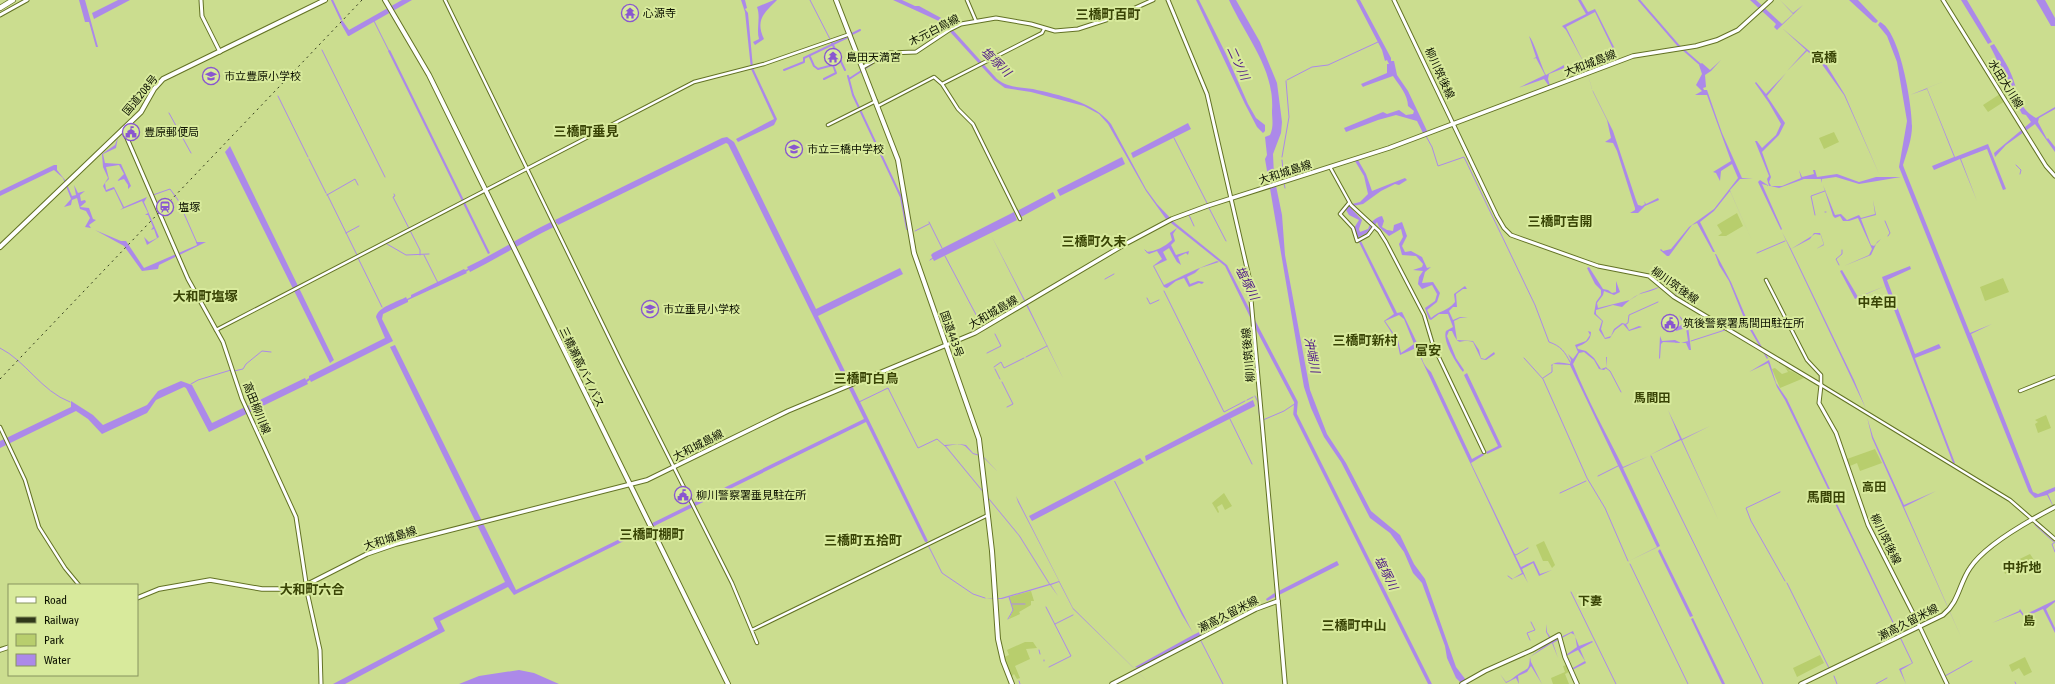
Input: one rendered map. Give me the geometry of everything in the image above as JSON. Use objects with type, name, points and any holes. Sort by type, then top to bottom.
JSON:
[{"type":"highway","points":[[0,8],[13,0]]},
{"type":"highway","name":"国道208号","points":[[0,247],[141,112],[161,81],[325,0]]},
{"type":"highway","name":"三橋瀬高バイパス","points":[[385,0],[419,59],[727,684]]},
{"type":"highway","name":"国道443号","points":[[836,0],[898,160],[914,253],[979,439],[988,515],[998,639],[1003,661],[1012,684]]},
{"type":"main road","points":[[0,15],[27,0]]},
{"type":"main road","points":[[200,0],[202,16],[220,52]]},
{"type":"main road","name":"木元白鳥線","points":[[863,69],[888,54],[902,52],[914,53],[949,30],[976,22],[996,18],[1031,24],[1044,29],[1062,31],[1090,26],[1115,18],[1133,8],[1137,9],[1153,0]]},
{"type":"main road","name":"柳川筑後線","points":[[1168,0],[1207,94],[1247,264],[1252,301],[1278,601]]},
{"type":"main road","name":"柳川筑後線","points":[[1394,0],[1504,228],[1511,235],[1593,264],[1649,276],[1674,297],[1821,386],[1818,399],[1819,403],[1836,433],[1868,525],[1947,684]]},
{"type":"main road","name":"大和城島線","points":[[138,598],[159,589],[205,580],[218,580],[270,590],[290,589],[306,584],[373,552],[412,539],[483,523],[629,486],[647,480],[774,417],[947,346],[979,330],[1127,243],[1171,220],[1232,198],[1358,158],[1454,124],[1633,56],[1704,44],[1726,36],[1747,23],[1771,0]]},
{"type":"main road","name":"水田大川線","points":[[1943,0],[2046,166],[2055,176]]},
{"type":"main road","name":"高田柳川線","points":[[123,128],[188,279],[216,330],[230,360],[245,407],[297,520],[298,541],[320,650],[321,684]]},
{"type":"main road","name":"瀬高久留米線","points":[[1801,684],[1900,637],[1950,610],[1957,600],[1969,570],[1978,558],[1991,547],[2055,507]]},
{"type":"main road","points":[[1278,601],[1285,684]]},
{"type":"main road","name":"瀬高久留米線","points":[[1112,684],[1256,609],[1278,601]]},
{"type":"main road","points":[[1462,684],[1560,635],[1565,657],[1577,684]]},
{"type":"street","points":[[445,0],[732,583],[757,643]]},
{"type":"street","points":[[967,0],[976,22]]},
{"type":"street","points":[[942,84],[1042,33],[1044,29]]},
{"type":"street","points":[[216,330],[694,82],[753,66],[850,34]]},
{"type":"street","points":[[878,106],[934,78],[942,84],[958,109],[973,124],[1019,218]]},
{"type":"street","points":[[828,126],[876,100]]},
{"type":"street","points":[[1330,167],[1349,203],[1384,238],[1424,315],[1433,345],[1484,452]]},
{"type":"street","points":[[1349,203],[1340,214],[1353,228],[1357,241],[1368,235],[1374,227]]},
{"type":"street","points":[[1766,280],[1807,360],[1821,375],[1821,386],[1997,492],[2055,539]]},
{"type":"street","points":[[2020,391],[2055,377]]},
{"type":"street","points":[[0,427],[25,480],[39,527],[63,564],[78,584]]},
{"type":"street","points":[[752,630],[988,515]]},
{"type":"green space","points":[[2000,94],[2005,101],[1988,112],[1983,105]]},
{"type":"green space","points":[[1834,132],[1839,142],[1824,149],[1819,138]]},
{"type":"green space","points":[[1737,213],[1743,226],[1726,236],[1718,236],[1722,233],[1717,225]]},
{"type":"green space","points":[[2003,278],[2009,292],[1985,301],[1980,287]]},
{"type":"green space","points":[[1785,367],[1791,370],[1788,371],[1791,371],[1804,378],[1780,388],[1772,369],[1775,368],[1782,374],[1788,372]]},
{"type":"green space","points":[[2046,415],[2051,428],[2038,433],[2035,424],[2038,422],[2035,420]]},
{"type":"green space","points":[[1875,449],[1882,463],[1860,471],[1857,463],[1850,466],[1847,459]]},
{"type":"green space","points":[[1224,493],[1232,506],[1225,510],[1222,504],[1217,507],[1218,513],[1212,503]]},
{"type":"green space","points":[[1544,541],[1555,565],[1552,568],[1548,561],[1543,561],[1536,545]]},
{"type":"green space","points":[[2030,554],[2034,560],[2005,574],[2003,567]]},
{"type":"green space","points":[[1031,591],[1034,601],[1031,601],[1031,605],[1019,612],[1020,614],[1009,619],[1013,610],[1009,597]]},
{"type":"green space","points":[[1025,642],[1033,642],[1037,648],[1026,649],[1030,659],[1015,666],[1020,678],[1017,679],[1014,674],[1011,677],[1004,657],[1009,655],[1007,650]]},
{"type":"green space","points":[[1820,655],[1824,663],[1797,677],[1793,668]]},
{"type":"green space","points":[[2025,657],[2032,672],[2024,676],[2019,668],[2012,672],[2009,665]]},
{"type":"green space","points":[[1567,665],[1569,672],[1565,674],[1569,684],[1553,684],[1551,678],[1565,672],[1563,666]]},
{"type":"water","points":[[79,0],[85,0],[98,47],[96,47],[89,22],[85,22]]},
{"type":"water","points":[[118,0],[130,0],[94,19],[92,13]]},
{"type":"water","points":[[402,0],[412,0],[349,36],[340,22],[342,20],[349,30]]},
{"type":"water","points":[[741,0],[745,0],[747,8],[745,9],[748,13],[753,68],[777,119],[774,125],[738,142],[736,139],[774,119],[751,69],[745,12]]},
{"type":"water","points":[[777,0],[762,17],[760,27],[764,39],[755,45],[753,42],[759,39],[759,15],[757,7]]},
{"type":"water","name":"塩塚川","points":[[893,0],[902,0],[915,6],[919,6],[943,19],[1001,82],[1010,86],[1033,89],[1075,100],[1104,116],[1111,124],[1146,189],[1157,204],[1175,223],[1227,265],[1249,308],[1251,315],[1250,317],[1225,266],[1166,219],[1146,191],[1108,124],[1099,114],[1084,106],[1031,92],[1005,88],[994,80],[941,22]]},
{"type":"water","points":[[1196,0],[1199,0],[1226,54],[1248,104],[1256,118],[1265,125],[1265,131],[1263,133],[1257,127],[1245,104]]},
{"type":"water","name":"沖端川","points":[[1229,0],[1236,0],[1260,42],[1277,83],[1282,122],[1281,133],[1273,154],[1274,176],[1282,215],[1285,255],[1310,390],[1327,434],[1346,463],[1371,511],[1400,535],[1414,564],[1425,579],[1456,667],[1469,684],[1462,684],[1456,678],[1447,658],[1445,646],[1422,583],[1413,573],[1404,552],[1390,533],[1370,518],[1341,462],[1324,437],[1311,408],[1304,387],[1265,159],[1267,155],[1265,137],[1270,135],[1272,126],[1272,96],[1269,81],[1258,54]]},
{"type":"water","points":[[1356,0],[1360,0],[1391,58],[1391,61],[1394,61],[1397,75],[1408,91],[1429,135],[1425,137],[1417,121],[1396,115],[1346,132],[1344,128],[1383,112],[1387,114],[1399,110],[1406,115],[1413,114],[1414,111],[1408,106],[1405,94],[1393,76],[1363,87],[1361,84],[1387,73],[1387,64],[1389,64],[1387,60],[1385,61],[1382,50]]},
{"type":"water","points":[[1578,0],[1581,0],[1588,12],[1595,9],[1615,49],[1614,51],[1595,12],[1566,27],[1585,65],[1566,30],[1562,26],[1586,14]]},
{"type":"water","points":[[1750,0],[1756,0],[1782,24],[1793,14],[1780,0],[1793,13],[1803,5],[1777,30],[1774,27],[1776,24]]},
{"type":"water","points":[[1849,0],[1858,0],[1878,21],[1876,23],[1873,22]]},
{"type":"water","points":[[1961,0],[1967,0],[1992,42],[1988,44]]},
{"type":"water","points":[[2036,0],[2045,0],[2055,18],[2055,26],[2051,26]]},
{"type":"water","points":[[1880,22],[1887,28],[1899,53],[1904,69],[1910,102],[1912,131],[1903,165],[1904,168],[1970,333],[1992,324],[1971,334],[2033,492],[2038,494],[2055,487],[2055,491],[2048,494],[2055,510],[2047,495],[2035,498],[2029,492],[1899,167],[1907,121],[1897,62],[1887,36],[1878,25]]},
{"type":"water","points":[[1782,28],[1820,60],[1822,59],[1824,61],[1845,95],[1880,176],[1844,95],[1821,63],[1807,51],[1787,71],[1806,50]]},
{"type":"water","points":[[1529,36],[1546,75],[1564,65],[1564,68],[1549,74],[1548,79],[1551,89],[1544,79],[1518,88],[1545,75],[1536,58],[1533,59],[1536,57]]},
{"type":"water","points":[[1994,44],[2010,72],[2022,105],[2025,109],[2036,118],[2055,107],[2055,109],[2039,118],[2038,122],[2047,139],[2048,138],[2055,147],[2055,152],[2035,124],[2006,145],[1995,157],[1994,153],[2031,122],[2026,115],[2022,114],[1990,46]]},
{"type":"water","points":[[390,50],[490,253],[488,254],[388,51]]},
{"type":"water","points":[[1721,60],[1705,75],[1706,87],[1703,88],[1704,90],[1707,90],[1722,133],[1742,178],[1753,179],[1740,179],[1730,190],[1752,241],[1730,191],[1714,211],[1700,222],[1715,252],[1713,252],[1697,223],[1692,225],[1669,256],[1667,256],[1660,250],[1661,249],[1663,251],[1671,249],[1689,227],[1714,209],[1738,178],[1732,164],[1721,171],[1720,181],[1716,173],[1713,172],[1731,161],[1707,95],[1695,95],[1702,91],[1696,85],[1702,74],[1699,65],[1702,63],[1710,70]]},
{"type":"water","points":[[1786,73],[1767,96],[1785,123],[1779,135],[1762,152],[1771,177],[1769,182],[1771,186],[1782,186],[1801,178],[1799,170],[1802,177],[1814,174],[1813,170],[1815,170],[1817,177],[1837,174],[1859,182],[1876,177],[1901,177],[1859,184],[1836,177],[1822,179],[1822,183],[1821,179],[1804,179],[1779,188],[1769,186],[1767,179],[1769,176],[1755,141],[1757,141],[1762,148],[1776,135],[1781,124],[1755,83],[1756,82],[1766,94]]},
{"type":"water","points":[[1927,88],[1955,157],[1988,144],[2006,189],[2003,190],[1987,149],[1961,159],[1977,201],[1960,159],[1934,170],[1932,166],[1954,157],[1927,89],[1910,95]]},
{"type":"water","points":[[1592,90],[1613,131],[1638,205],[1642,206],[1645,204],[1644,201],[1646,204],[1658,198],[1659,200],[1645,206],[1638,213],[1630,213],[1635,210],[1635,208],[1617,151],[1613,143],[1605,142],[1611,138],[1607,120]]},
{"type":"water","points":[[1188,123],[1191,129],[1133,158],[1131,153]]},
{"type":"water","points":[[118,137],[116,148],[103,154],[105,163],[121,164],[131,186],[128,189],[128,185],[124,179],[117,181],[124,174],[119,165],[106,167],[109,179],[105,183],[106,190],[114,187],[124,207],[147,197],[144,202],[159,237],[147,245],[144,237],[149,242],[157,238],[154,229],[151,230],[153,227],[148,215],[145,215],[148,213],[142,201],[120,210],[123,208],[114,189],[106,192],[103,186],[108,178],[103,167],[102,154],[115,145]]},
{"type":"water","points":[[727,137],[734,142],[816,309],[900,268],[903,274],[818,316],[928,541],[925,542],[866,422],[514,595],[508,587],[440,621],[445,631],[345,684],[333,684],[438,629],[433,618],[505,582],[390,347],[395,345],[516,590],[864,419],[728,144],[726,143],[558,225],[557,223],[553,225],[554,227],[480,267],[470,272],[469,270],[466,272],[467,273],[408,300],[408,302],[383,314],[382,319],[393,341],[311,382],[310,380],[307,382],[308,384],[209,432],[186,388],[184,387],[156,400],[147,413],[102,434],[88,419],[76,411],[0,448],[0,441],[71,407],[71,401],[93,415],[103,425],[147,405],[158,391],[181,381],[192,385],[212,423],[305,378],[306,380],[309,376],[385,338],[376,317],[380,310],[388,305],[406,297],[407,299],[411,297],[411,295],[464,269],[468,269],[467,267],[540,227],[551,222],[552,224],[556,222],[555,220],[722,138]]},
{"type":"water","points":[[230,146],[334,360],[330,363],[225,152]]},
{"type":"water","points":[[1122,157],[1125,164],[1060,196],[1057,190]]},
{"type":"water","points":[[1358,160],[1366,174],[1372,191],[1405,178],[1407,180],[1399,185],[1395,184],[1381,191],[1363,204],[1353,206],[1352,204],[1360,202],[1368,194],[1364,176],[1355,161]]},
{"type":"water","points":[[54,165],[57,165],[57,170],[65,180],[72,196],[76,195],[74,185],[78,193],[85,191],[80,195],[81,201],[85,200],[86,202],[80,207],[89,208],[93,219],[96,220],[89,225],[91,228],[85,227],[90,218],[86,211],[80,209],[77,198],[72,200],[71,205],[64,207],[71,199],[63,178],[54,170],[0,196],[0,191]]},
{"type":"water","points":[[1760,180],[1768,185],[1762,184],[1782,229],[1781,230],[1758,182]]},
{"type":"water","points":[[1823,185],[1835,215],[1841,214],[1847,220],[1859,215],[1861,218],[1875,214],[1873,200],[1876,215],[1861,219],[1871,245],[1874,246],[1876,244],[1871,255],[1844,266],[1869,255],[1872,249],[1858,218],[1843,221],[1840,216],[1835,218],[1833,216]]},
{"type":"water","points":[[1053,192],[1056,198],[1021,217],[1017,211]]},
{"type":"water","points":[[1349,206],[1362,220],[1359,229],[1360,232],[1368,229],[1373,221],[1382,216],[1384,221],[1382,227],[1387,230],[1393,231],[1394,225],[1402,222],[1407,236],[1402,246],[1405,252],[1411,251],[1422,257],[1427,268],[1431,267],[1425,272],[1422,283],[1433,282],[1440,293],[1437,302],[1427,310],[1431,318],[1455,302],[1454,294],[1465,286],[1467,289],[1463,289],[1456,294],[1457,307],[1453,307],[1449,311],[1453,320],[1460,317],[1468,318],[1460,318],[1454,321],[1457,340],[1452,331],[1449,331],[1447,336],[1456,358],[1464,370],[1463,372],[1457,364],[1446,340],[1446,331],[1453,327],[1448,314],[1439,314],[1431,320],[1429,319],[1425,308],[1435,301],[1437,294],[1432,285],[1422,289],[1418,284],[1419,277],[1423,271],[1413,270],[1422,267],[1423,264],[1416,256],[1402,255],[1399,244],[1403,237],[1401,229],[1389,236],[1379,227],[1377,222],[1371,231],[1359,237],[1397,313],[1402,312],[1417,343],[1423,362],[1431,372],[1472,459],[1483,453],[1484,455],[1471,463],[1521,567],[1534,561],[1540,574],[1552,570],[1539,576],[1533,563],[1522,569],[1528,583],[1523,574],[1512,579],[1522,573],[1416,348],[1400,355],[1397,341],[1384,321],[1394,314],[1357,238],[1354,228],[1359,220],[1349,215],[1346,210]],"holes":[[[1399,315],[1404,319],[1414,344],[1401,353],[1398,340],[1385,321]]]},
{"type":"water","points":[[1014,212],[1017,220],[934,261],[931,255],[933,253]]},
{"type":"water","points":[[1177,228],[1173,234],[1175,241],[1171,245],[1176,255],[1189,251],[1188,255],[1186,253],[1178,257],[1181,265],[1177,262],[1169,248],[1163,252],[1167,260],[1154,266],[1164,285],[1203,266],[1217,261],[1219,262],[1200,268],[1195,273],[1187,277],[1190,284],[1198,281],[1204,282],[1202,284],[1199,283],[1189,287],[1184,278],[1176,281],[1167,288],[1164,287],[1153,266],[1162,259],[1157,251],[1149,254],[1146,252],[1163,247],[1172,240],[1170,233]]},
{"type":"water","points":[[95,230],[121,241],[126,241],[144,268],[197,245],[196,242],[206,242],[159,265],[158,269],[142,271],[124,246]]},
{"type":"water","points":[[1782,232],[1854,380],[1866,409]]},
{"type":"water","points":[[1814,233],[1820,233],[1821,235],[1815,234],[1812,236]]},
{"type":"water","points":[[991,235],[1028,306],[1063,378]]},
{"type":"water","points":[[1812,236],[1810,239],[1791,249]]},
{"type":"water","points":[[1715,254],[1731,282],[1748,322],[1768,358],[1767,359],[1746,323],[1729,281],[1719,265]]},
{"type":"water","points":[[1910,266],[1911,269],[1887,280],[1915,354],[1939,344],[1941,348],[1915,358],[1955,463],[1953,463],[1882,277]]},
{"type":"water","points":[[1589,267],[1603,289],[1612,293],[1616,292],[1616,281],[1620,292],[1614,295],[1604,291],[1597,303],[1598,308],[1630,300],[1622,307],[1613,305],[1596,310],[1596,314],[1603,321],[1601,329],[1605,338],[1611,336],[1614,329],[1622,323],[1626,324],[1629,330],[1639,326],[1642,327],[1629,331],[1623,324],[1615,330],[1610,338],[1605,339],[1599,330],[1602,321],[1594,314],[1596,302],[1601,295],[1601,290],[1595,284],[1587,268]]},
{"type":"water","points":[[1842,270],[1858,297],[1885,286],[1855,299],[1840,271]]},
{"type":"water","points":[[1669,279],[1677,294],[1671,297],[1676,294],[1668,280],[1658,288],[1638,295],[1659,287]]},
{"type":"water","points":[[1679,315],[1688,326],[1691,350],[1689,350],[1686,343],[1682,343],[1688,341],[1686,328],[1676,331],[1675,329],[1683,324]]},
{"type":"water","points":[[1588,331],[1591,332],[1590,338],[1585,343],[1577,347],[1578,349],[1586,351],[1594,358],[1601,369],[1607,367],[1604,370],[1599,369],[1594,360],[1584,352],[1579,353],[1573,364],[1584,390],[1623,467],[1649,456],[1623,468],[1660,546],[1629,561],[1657,547],[1570,365],[1553,364],[1570,364],[1571,360],[1568,354],[1573,359],[1578,352],[1575,345],[1586,341],[1590,335]]},
{"type":"water","points":[[1660,336],[1662,341],[1675,340],[1681,343],[1663,342],[1661,344],[1660,359]]},
{"type":"water","points":[[1457,340],[1473,341],[1479,350],[1481,358],[1485,359],[1494,352],[1495,354],[1486,360],[1481,359],[1473,342],[1460,342]]},
{"type":"water","points":[[1769,360],[1776,383],[1787,399],[1913,663],[1901,670],[1906,684],[1899,669],[1912,663],[1785,400],[1777,387],[1768,363],[1749,372]]},
{"type":"water","points":[[1467,373],[1502,447],[1487,454],[1486,452],[1498,446],[1464,375]]},
{"type":"water","points":[[1253,400],[1255,406],[1146,461],[1145,456]]},
{"type":"water","points":[[1668,410],[1682,439],[1710,426],[1682,440],[1718,519],[1681,440],[1650,455],[1680,439]]},
{"type":"water","points":[[1867,417],[1873,437],[1904,505],[1936,491],[1904,507],[1961,637],[1872,438]]},
{"type":"water","points":[[958,444],[946,446],[1020,536],[1050,584],[1059,581],[1016,496],[1073,608],[1150,684],[1073,609],[1059,582],[1051,585],[1058,596],[1050,585],[1002,599],[985,599],[1001,598],[1049,584],[1019,536],[944,445]]},
{"type":"water","points":[[959,444],[966,445],[973,453],[983,456],[997,471],[983,457],[973,454],[965,446]]},
{"type":"water","points":[[1140,458],[1144,463],[1032,521],[1029,516]]},
{"type":"water","points":[[1115,481],[1193,633],[1182,615]]},
{"type":"water","points":[[1660,549],[1693,616],[1690,617],[1658,551]]},
{"type":"water","points":[[1337,561],[1339,565],[1267,601],[1266,599],[1273,594]]},
{"type":"water","points":[[2055,600],[2055,602],[2046,609],[2055,628],[2055,633],[2043,609],[2025,617],[2028,628],[2024,617],[2020,612],[1992,623],[2019,611],[2020,609],[2024,615]]},
{"type":"water","points":[[1693,618],[1725,684],[1722,684],[1691,619]]},
{"type":"water","points":[[1224,620],[1226,623],[1138,668],[1135,667],[1193,635]]},
{"type":"water","points":[[1546,624],[1547,632],[1553,641],[1573,631],[1574,635],[1571,633],[1553,643],[1558,658],[1552,643],[1530,657],[1551,641],[1546,632]]},
{"type":"water","points":[[1575,637],[1579,646],[1592,641],[1593,642],[1580,649],[1586,663],[1572,670],[1571,669],[1585,661],[1578,650],[1566,656],[1577,647]]},
{"type":"water","points":[[1530,657],[1542,684],[1531,666],[1527,672],[1518,676],[1519,684],[1516,678],[1506,683],[1500,674],[1506,682],[1527,669]]},
{"type":"water","points":[[519,670],[534,673],[559,684],[459,684],[479,676]]},
{"type":"waterway","points":[[332,0],[341,19]]},
{"type":"waterway","points":[[810,0],[832,43]]},
{"type":"waterway","points":[[1639,0],[1678,45],[1702,66]]},
{"type":"waterway","points":[[374,21],[389,51]]},
{"type":"waterway","points":[[852,34],[860,30]]},
{"type":"waterway","points":[[784,70],[804,62],[804,58],[848,37]]},
{"type":"waterway","points":[[1287,80],[1312,67],[1328,65],[1378,42]]},
{"type":"waterway","points":[[832,43],[845,70]]},
{"type":"waterway","points":[[322,50],[385,177]]},
{"type":"waterway","points":[[810,57],[814,66],[818,69],[833,65],[836,73],[824,79]]},
{"type":"waterway","points":[[849,79],[872,64]]},
{"type":"waterway","points":[[848,76],[853,95],[901,197],[907,229]]},
{"type":"waterway","points":[[1282,157],[1289,117],[1286,81]]},
{"type":"waterway","points":[[278,96],[308,157]]},
{"type":"waterway","points":[[169,113],[191,153]]},
{"type":"waterway","points":[[1426,136],[1432,147],[1438,166],[1464,157],[1535,305],[1549,342],[1557,345],[1570,362]]},
{"type":"waterway","points":[[1174,138],[1208,205]]},
{"type":"waterway","points":[[309,159],[326,193]]},
{"type":"waterway","points":[[1282,160],[1284,179]]},
{"type":"waterway","points":[[2016,165],[2021,170],[2020,174]]},
{"type":"waterway","points":[[327,195],[355,179],[358,185]]},
{"type":"waterway","points":[[1284,183],[1285,188]]},
{"type":"waterway","points":[[153,195],[170,189],[178,200],[197,243]]},
{"type":"waterway","points":[[1815,215],[1811,196],[1825,191]]},
{"type":"waterway","points":[[327,194],[357,255]]},
{"type":"waterway","points":[[394,194],[395,196],[393,197],[420,250],[420,255]]},
{"type":"waterway","points":[[1209,208],[1226,241]]},
{"type":"waterway","points":[[1189,215],[1194,226]]},
{"type":"waterway","points":[[1885,221],[1890,233],[1888,236]]},
{"type":"waterway","points":[[929,222],[942,248]]},
{"type":"waterway","points":[[915,231],[929,224]]},
{"type":"waterway","points":[[346,233],[359,226]]},
{"type":"waterway","points":[[1757,253],[1785,241]]},
{"type":"waterway","points":[[387,244],[406,255],[429,254]]},
{"type":"waterway","points":[[1839,265],[1836,259],[1842,254],[1842,250]]},
{"type":"waterway","points":[[424,255],[438,283]]},
{"type":"waterway","points":[[945,256],[982,326]]},
{"type":"waterway","points":[[358,258],[382,307]]},
{"type":"waterway","points":[[1105,279],[1114,274]]},
{"type":"waterway","points":[[1164,291],[1224,412],[1245,401]]},
{"type":"waterway","points":[[1147,298],[1150,304],[1159,300]]},
{"type":"waterway","points":[[1626,324],[1628,323],[1629,315],[1658,302]]},
{"type":"waterway","name":"塩塚川","points":[[1253,320],[1296,402],[1295,414],[1430,684]]},
{"type":"waterway","points":[[1691,341],[1725,330]]},
{"type":"waterway","points":[[987,353],[1001,346],[995,334]]},
{"type":"waterway","points":[[1026,357],[1047,346]]},
{"type":"waterway","points":[[0,348],[18,360],[50,391],[70,402]]},
{"type":"waterway","points":[[234,371],[243,369],[246,364],[262,351],[271,352]]},
{"type":"waterway","points":[[994,367],[1001,362],[1004,368],[1024,358]]},
{"type":"waterway","points":[[1524,358],[1543,379],[1587,478],[1605,508],[1628,561]]},
{"type":"waterway","points":[[1543,378],[1552,372],[1552,367]]},
{"type":"waterway","points":[[1606,368],[1610,371],[1621,392]]},
{"type":"waterway","points":[[995,369],[1000,379]]},
{"type":"waterway","points":[[191,384],[198,380],[231,370]]},
{"type":"waterway","points":[[1002,382],[1013,404],[1007,407]]},
{"type":"waterway","points":[[859,402],[888,388],[918,448],[937,439],[945,446]]},
{"type":"waterway","points":[[1255,396],[1258,402],[1260,421]]},
{"type":"waterway","points":[[1247,400],[1253,397]]},
{"type":"waterway","points":[[1263,420],[1284,411],[1296,403]]},
{"type":"waterway","points":[[1230,419],[1252,464]]},
{"type":"waterway","points":[[1651,456],[1763,684]]},
{"type":"waterway","points":[[1598,476],[1618,466]]},
{"type":"waterway","points":[[1560,493],[1586,481]]},
{"type":"waterway","points":[[1780,492],[1746,508],[1751,521],[1785,581]]},
{"type":"waterway","points":[[2035,525],[2055,543]]},
{"type":"waterway","points":[[926,541],[942,573],[973,594],[985,598]]},
{"type":"waterway","points":[[2054,543],[2052,544],[2055,552]]},
{"type":"waterway","points":[[1514,554],[1516,555],[1528,548]]},
{"type":"waterway","points":[[1882,549],[1885,555]]},
{"type":"waterway","points":[[1630,564],[1688,684]]},
{"type":"waterway","points":[[1508,576],[1512,579]]},
{"type":"waterway","points":[[1787,583],[1829,668]]},
{"type":"waterway","points":[[1571,592],[1616,684]]},
{"type":"waterway","points":[[1008,619],[1013,610],[1009,597]]},
{"type":"waterway","points":[[1012,604],[1025,604]]},
{"type":"waterway","points":[[1046,607],[1071,656],[1049,667]]},
{"type":"waterway","points":[[1055,624],[1073,615]]},
{"type":"waterway","points":[[1530,640],[1527,633],[1535,630],[1531,622]]},
{"type":"waterway","points":[[1201,641],[1223,684]]},
{"type":"waterway","points":[[1039,650],[1040,654]]},
{"type":"waterway","points":[[1949,684],[1945,676],[1972,661]]},
{"type":"waterway","points":[[1834,676],[1837,684]]},
{"type":"waterway","points":[[1876,684],[1887,678]]},
{"type":"railway","points":[[0,379],[362,0]]},
{"type":"place","name":"心源寺","points":[[630,13]]},
{"type":"place","name":"島田天満宮","points":[[833,57]]},
{"type":"place","name":"市立豊原小学校","points":[[211,76]]},
{"type":"place","name":"豊原郵便局","points":[[131,132]]},
{"type":"place","name":"市立三橋中学校","points":[[794,149]]},
{"type":"place","name":"塩塚","points":[[165,207]]},
{"type":"place","name":"市立垂見小学校","points":[[650,309]]},
{"type":"place","name":"筑後警察署馬間田駐在所","points":[[1670,323]]},
{"type":"place","name":"柳川警察署垂見駐在所","points":[[683,495]]},
{"type":"district","name":"三橋町百町","points":[[1108,14]]},
{"type":"district","name":"高橋","points":[[1824,57]]},
{"type":"district","name":"三橋町垂見","points":[[586,131]]},
{"type":"district","name":"三橋町吉開","points":[[1560,221]]},
{"type":"district","name":"三橋町久末","points":[[1094,241]]},
{"type":"district","name":"大和町塩塚","points":[[205,296]]},
{"type":"district","name":"中牟田","points":[[1877,302]]},
{"type":"district","name":"三橋町新村","points":[[1365,340]]},
{"type":"district","name":"富安","points":[[1428,350]]},
{"type":"district","name":"三橋町白鳥","points":[[866,378]]},
{"type":"district","name":"馬間田","points":[[1652,398]]},
{"type":"district","name":"高田","points":[[1874,487]]},
{"type":"district","name":"馬間田","points":[[1826,497]]},
{"type":"district","name":"三橋町棚町","points":[[652,534]]},
{"type":"district","name":"三橋町五拾町","points":[[863,540]]},
{"type":"district","name":"中折地","points":[[2022,567]]},
{"type":"district","name":"大和町六合","points":[[312,589]]},
{"type":"district","name":"下妻","points":[[1590,601]]},
{"type":"district","name":"島","points":[[2029,621]]},
{"type":"district","name":"三橋町中山","points":[[1354,625]]},
{"type":"water label","name":"二ツ川","points":[[1238,63]]}]
